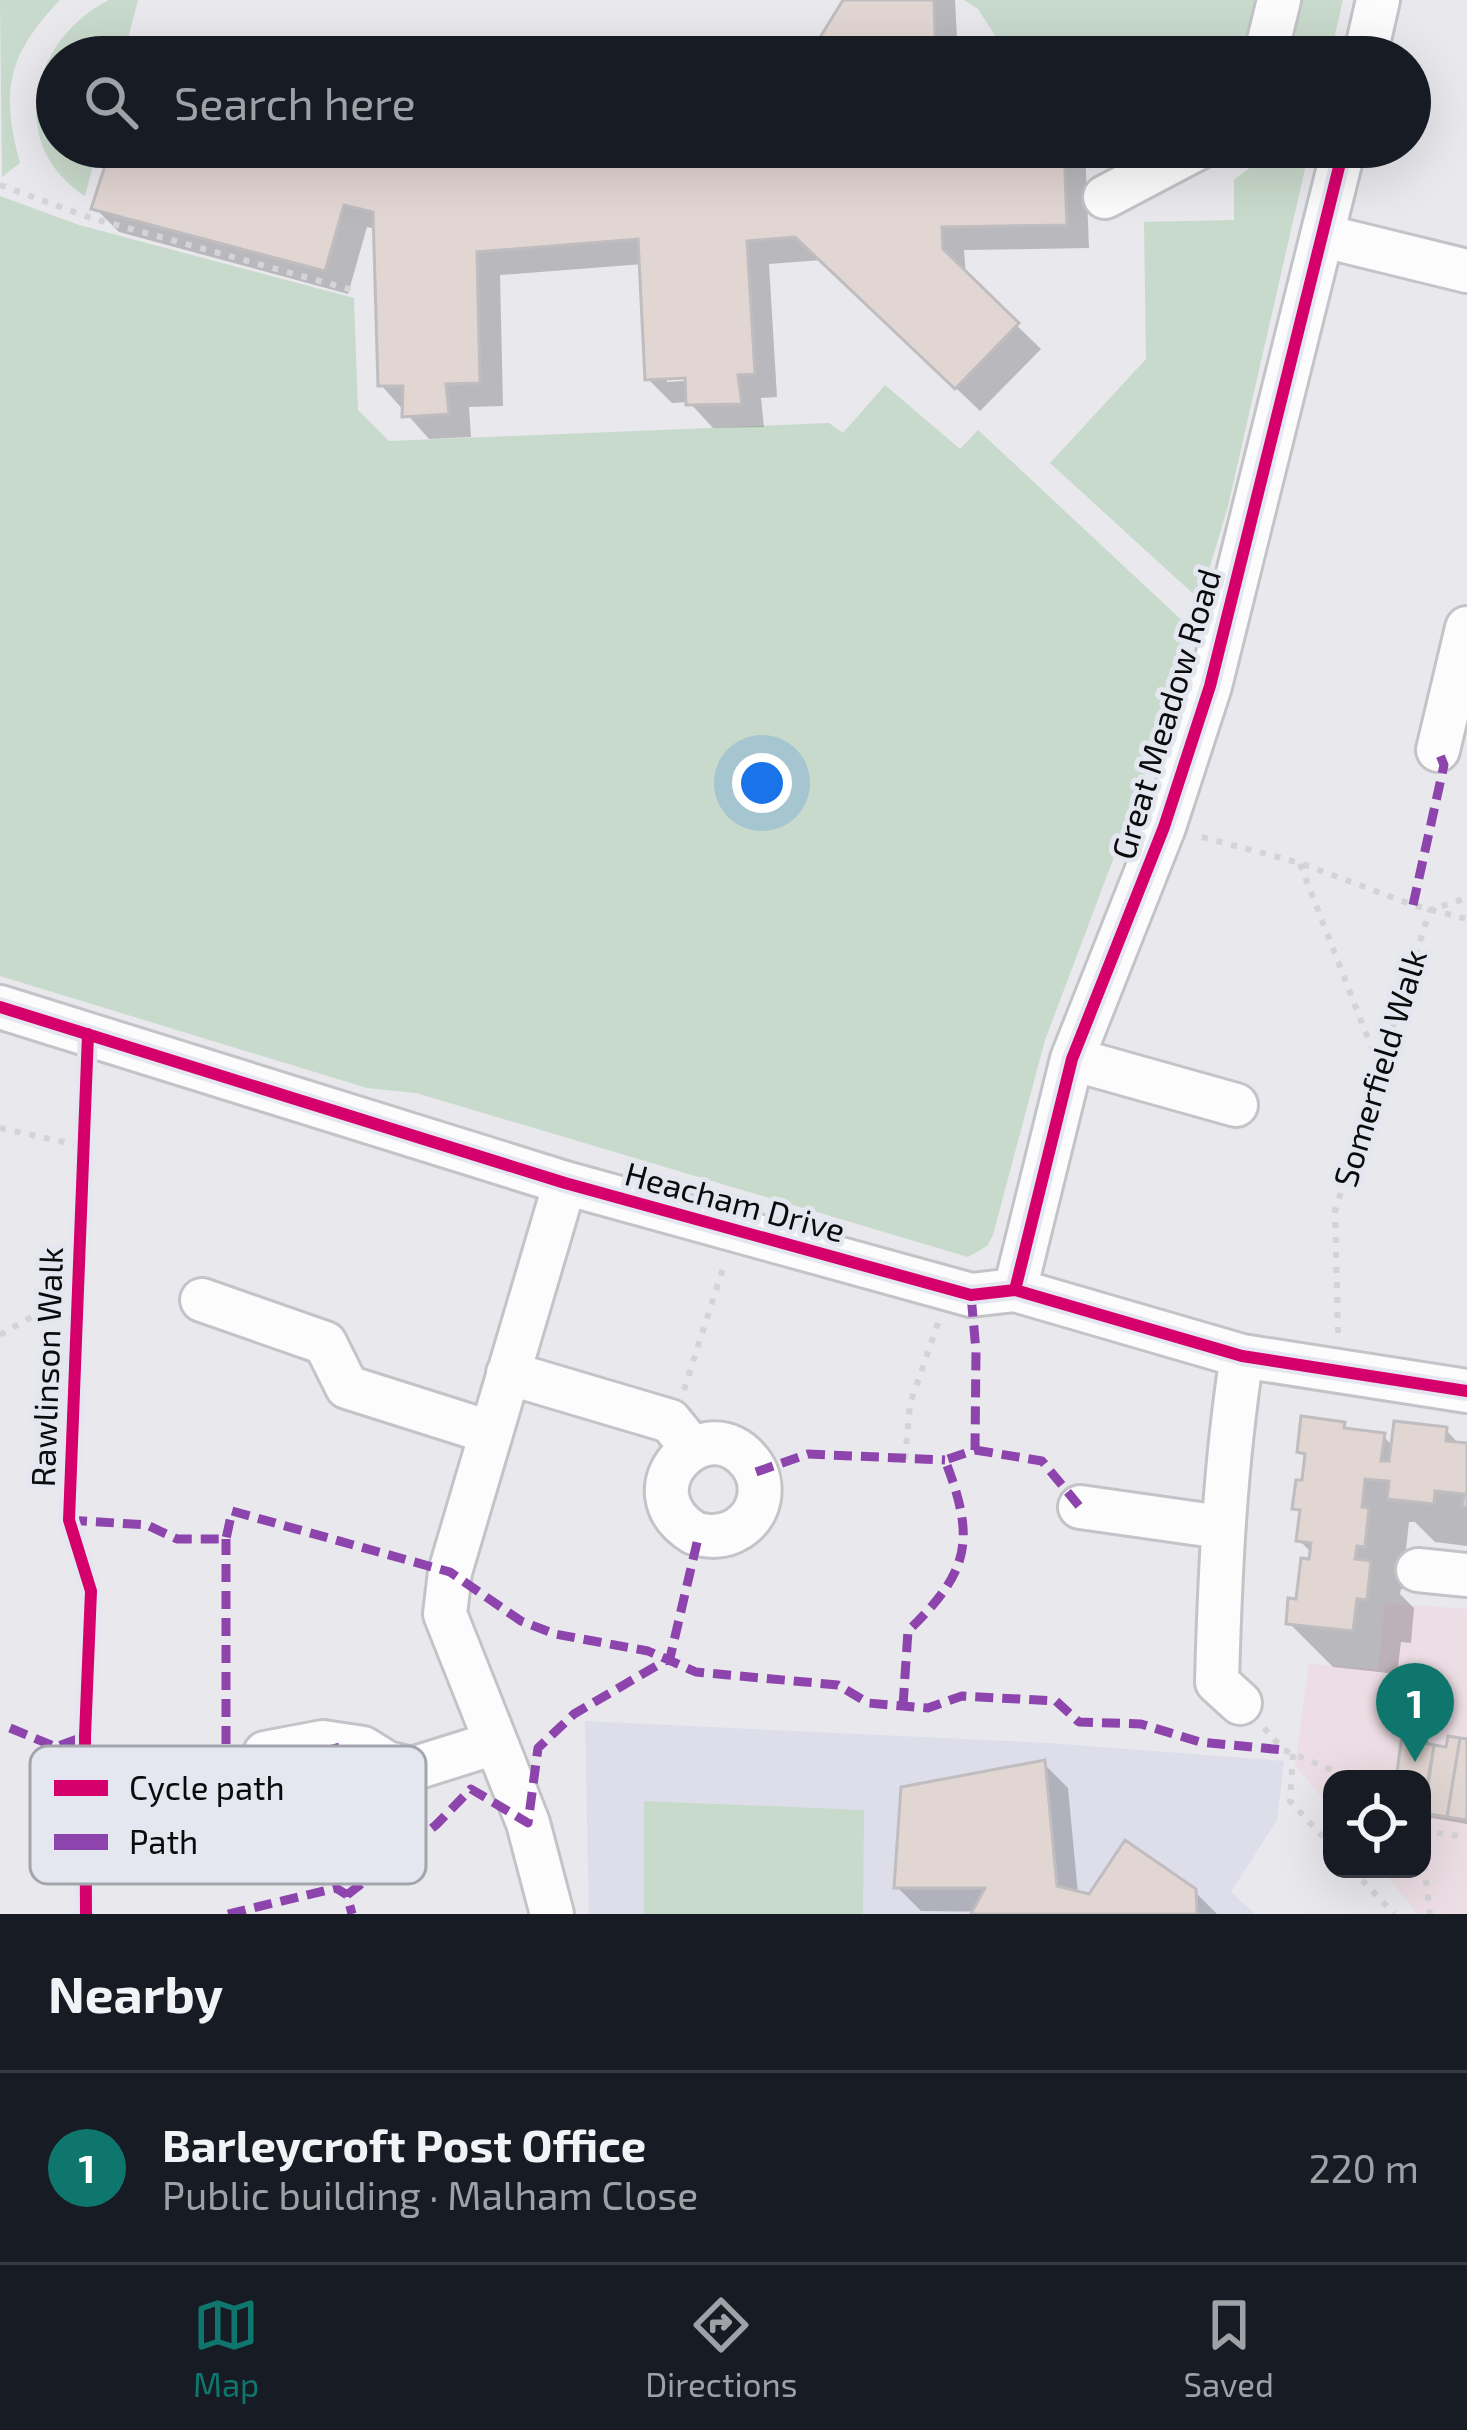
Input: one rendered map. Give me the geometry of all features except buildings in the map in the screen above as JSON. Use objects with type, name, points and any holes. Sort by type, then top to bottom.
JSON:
[{"type":"street","points":[[1270,36],[1279,0]]},
{"type":"street","points":[[1370,36],[1378,0]]},
{"type":"street","points":[[1105,197],[1160,168]]},
{"type":"street","name":"Great Meadow Road","points":[[1015,1290],[1072,1059],[1164,827],[1210,686],[1339,168]]},
{"type":"street","points":[[1324,236],[1467,271]]},
{"type":"street","points":[[1438,750],[1467,628]]},
{"type":"street","name":"Heacham Drive","points":[[0,1007],[566,1183],[971,1295],[1015,1290],[1242,1356],[1467,1391]]},
{"type":"street","points":[[1072,1059],[1236,1105]]},
{"type":"street","points":[[552,1914],[528,1823],[446,1614],[450,1573],[489,1432],[566,1183]]},
{"type":"street","points":[[202,1300],[325,1343],[347,1387],[489,1432]]},
{"type":"street","points":[[1240,1703],[1217,1682],[1221,1527],[1242,1356]]},
{"type":"street","points":[[508,1373],[670,1420],[692,1448]]},
{"type":"street","points":[[722,1444],[736,1449],[756,1472],[760,1487],[752,1516],[728,1534],[698,1534],[673,1515],[666,1485],[670,1470],[692,1448],[722,1444]]},
{"type":"street","points":[[1081,1507],[1221,1527]]},
{"type":"street","points":[[1418,1570],[1467,1575]]},
{"type":"street","points":[[302,1746],[323,1742],[350,1746]]},
{"type":"street","points":[[426,1764],[495,1743]]},
{"type":"path","points":[[0,185],[88,218],[356,291]]},
{"type":"path","points":[[1300,863],[1380,1068]]},
{"type":"path","points":[[81,1167],[84,1123]]},
{"type":"path","points":[[0,1128],[82,1146]]},
{"type":"path","points":[[683,1393],[736,1229]]},
{"type":"path","points":[[905,1459],[910,1404],[952,1290]]},
{"type":"path","points":[[0,1335],[40,1312],[75,1319]]},
{"type":"path","points":[[1240,1703],[1284,1750],[1331,1770]]},
{"type":"path","points":[[1293,1754],[1290,1801],[1323,1837]]},
{"type":"path","points":[[1431,1832],[1467,1837]]},
{"type":"path","points":[[1360,1878],[1394,1914]]},
{"type":"path","points":[[1426,1878],[1430,1914]]},
{"type":"shaded area","points":[[1385,1603],[1467,1609],[1467,1914],[1418,1914],[1388,1878],[1431,1878],[1431,1770],[1323,1770],[1323,1799],[1295,1765],[1309,1664],[1378,1669]]},
{"type":"shaded area","points":[[585,1721],[1049,1743],[1284,1761],[1277,1820],[1231,1892],[1255,1914],[589,1914]]},
{"type":"green space","points":[[0,0],[60,0],[29,38],[13,74],[10,114],[20,163],[2,177]]},
{"type":"green space","points":[[109,0],[138,0],[129,36],[64,36]]},
{"type":"green space","points":[[964,0],[1259,0],[1250,36],[995,36],[978,9]]},
{"type":"green space","points":[[1300,0],[1343,0],[1335,36],[1292,36]]},
{"type":"green space","points":[[56,168],[92,168],[85,196]]},
{"type":"green space","points":[[1250,168],[1305,168],[1228,506],[1200,600],[1050,463],[1146,359],[1144,222],[1234,220],[1234,180]]},
{"type":"green space","points":[[0,196],[79,225],[354,298],[358,410],[389,441],[829,423],[843,433],[885,385],[960,449],[978,430],[1189,627],[1157,743],[1045,1040],[987,1246],[968,1257],[416,1093],[367,1088],[0,976]]},
{"type":"green space","points":[[644,1801],[864,1810],[863,1914],[644,1914]]},
{"type":"marked path","points":[[1413,905],[1444,765],[1438,750]]},
{"type":"marked path","points":[[903,1706],[908,1631],[944,1590],[961,1553],[961,1512],[945,1460],[975,1450],[971,1295]]},
{"type":"marked path","points":[[975,1450],[1042,1461],[1080,1507]]},
{"type":"marked path","points":[[756,1472],[808,1454],[945,1460]]},
{"type":"marked path","points":[[69,1520],[147,1525],[177,1539],[226,1539],[232,1511],[450,1572],[521,1621],[555,1634],[648,1651],[696,1672],[838,1685],[868,1703],[903,1706],[928,1708],[962,1696],[1056,1701],[1079,1722],[1141,1724],[1200,1742],[1284,1750]]},
{"type":"marked path","points":[[426,1833],[471,1789],[528,1823],[538,1748],[574,1714],[670,1658],[699,1534]]},
{"type":"marked path","points":[[226,1539],[226,1746]]},
{"type":"marked path","points":[[10,1728],[54,1746]]},
{"type":"marked path","points":[[59,1746],[85,1736]]},
{"type":"marked path","points":[[347,1895],[361,1884]]},
{"type":"marked path","points":[[228,1914],[336,1888],[347,1895],[352,1914]]},
{"type":"cycle path","points":[[1015,1290],[1072,1059],[1164,827],[1210,686],[1339,168]]},
{"type":"cycle path","points":[[0,1007],[565,1183],[971,1295],[1015,1290],[1242,1356],[1467,1391]]},
{"type":"cycle path","name":"Rawlinson Walk","points":[[85,1746],[91,1591],[69,1520],[88,1034]]},
{"type":"cycle path","name":"Rawlinson Walk","points":[[86,1884],[86,1914]]},
{"type":"place","name":"Barleycroft Post Office","points":[[1415,1762]]}]
